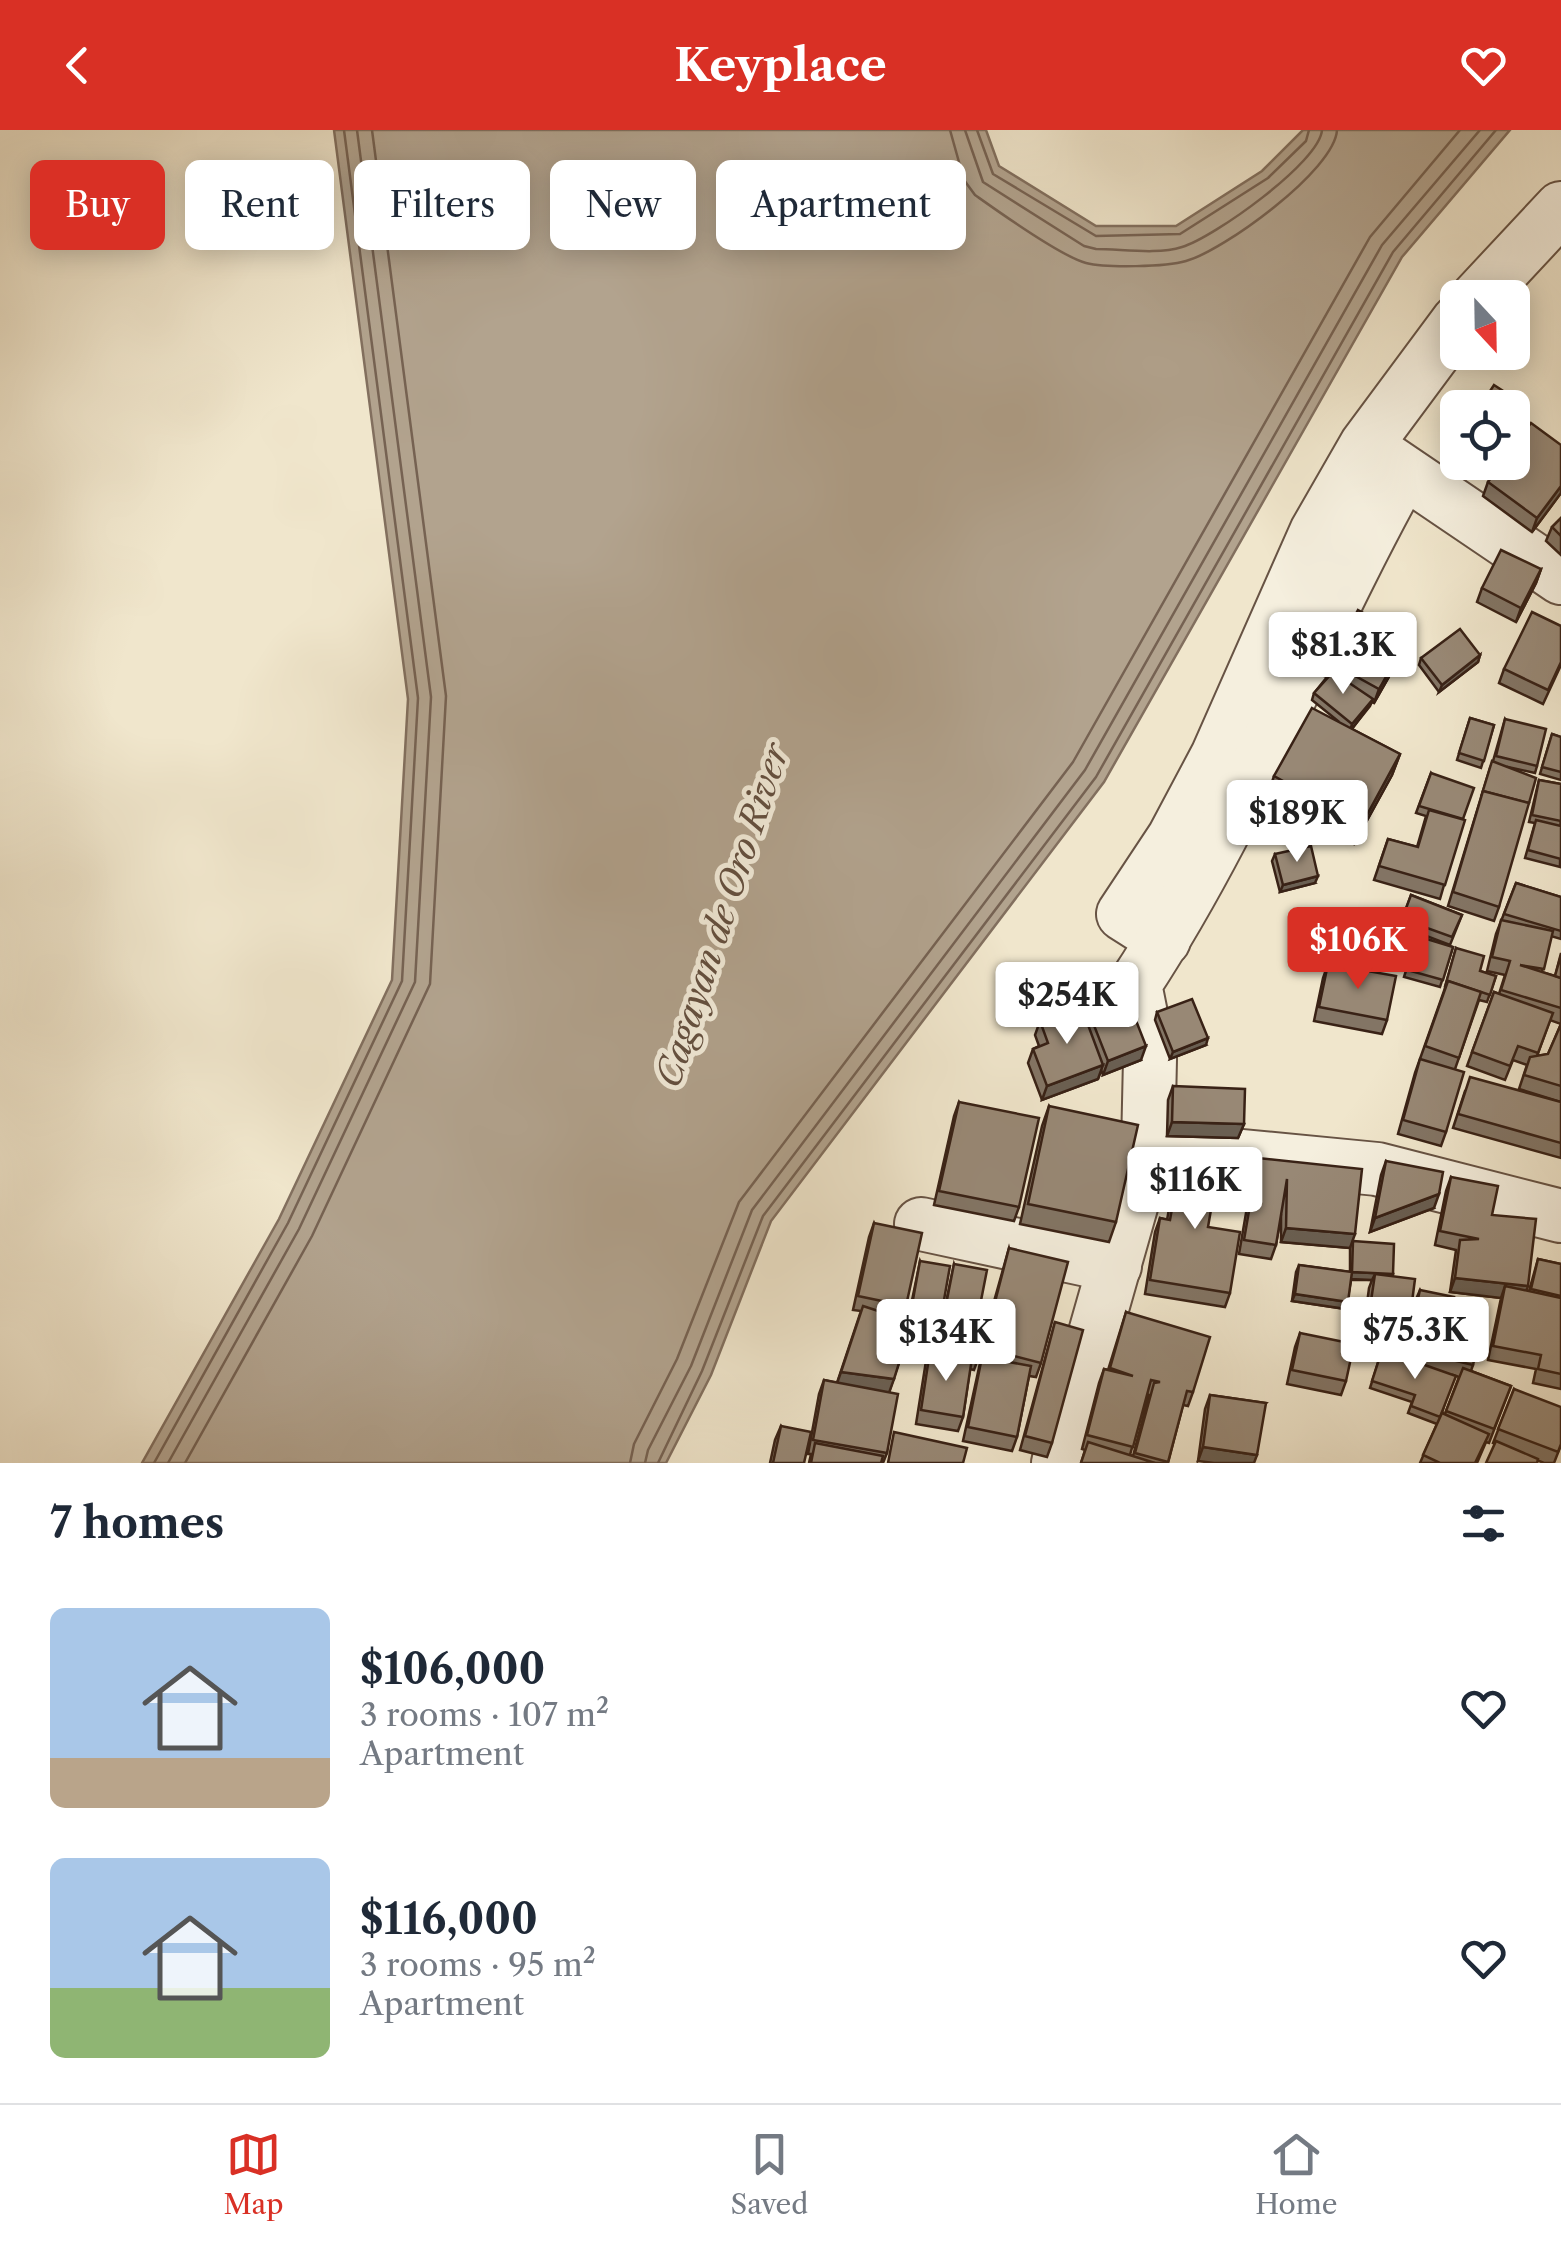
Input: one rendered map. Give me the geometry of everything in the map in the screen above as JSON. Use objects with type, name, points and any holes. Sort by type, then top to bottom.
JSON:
[{"type":"street","points":[[1494,280],[1561,208]]},
{"type":"street","points":[[1058,1463],[1148,1147],[1150,1059],[1134,984],[1222,838],[1303,664],[1384,459],[1440,355]]},
{"type":"street","points":[[1384,459],[1561,578]]},
{"type":"street","points":[[1148,1147],[1377,1169],[1561,1216]]},
{"type":"street","points":[[921,1224],[1115,1266]]},
{"type":"water","name":"Cagayan de Oro River","points":[[334,130],[986,130],[999,166],[1096,226],[1176,226],[1262,171],[1303,130],[1510,130],[1402,257],[1104,782],[771,1221],[711,1375],[666,1463],[142,1463],[279,1219],[392,980],[408,699]]},
{"type":"building","points":[[1530,424],[1561,445],[1561,486],[1537,518],[1488,482],[1530,480]]},
{"type":"building","points":[[1561,518],[1561,536],[1552,527]]},
{"type":"building","points":[[1501,550],[1541,569],[1521,608],[1482,588]]},
{"type":"building","points":[[1358,610],[1408,638],[1379,689],[1330,662]]},
{"type":"building","points":[[1532,612],[1561,626],[1561,662],[1548,690],[1504,669]]},
{"type":"building","points":[[1460,629],[1480,655],[1442,685],[1421,658]]},
{"type":"building","points":[[1333,672],[1373,699],[1352,724],[1314,693]]},
{"type":"building","points":[[1312,708],[1400,754],[1362,824],[1274,776]]},
{"type":"building","points":[[1470,718],[1494,725],[1484,761],[1459,753]]},
{"type":"building","points":[[1505,719],[1546,729],[1537,766],[1496,756]]},
{"type":"building","points":[[1552,734],[1561,737],[1561,772],[1542,767]]},
{"type":"building","points":[[1492,761],[1536,778],[1529,803],[1483,791],[1481,797]]},
{"type":"building","points":[[1431,773],[1474,788],[1463,819],[1419,806]]},
{"type":"building","points":[[1539,780],[1561,784],[1561,821],[1532,815]]},
{"type":"building","points":[[1483,791],[1529,803],[1499,907],[1453,892]]},
{"type":"building","points":[[1429,810],[1465,820],[1445,885],[1379,866],[1388,839],[1418,847]]},
{"type":"building","points":[[1536,820],[1561,826],[1561,859],[1528,850]]},
{"type":"building","points":[[1311,846],[1318,876],[1283,885],[1275,854]]},
{"type":"building","points":[[1516,883],[1561,897],[1561,931],[1504,914]]},
{"type":"building","points":[[1411,895],[1462,915],[1452,937],[1402,919]]},
{"type":"building","points":[[1501,920],[1553,931],[1544,969],[1520,965],[1561,978],[1561,1008],[1501,990],[1510,961],[1492,957]]},
{"type":"building","points":[[1417,936],[1453,947],[1443,980],[1407,970]]},
{"type":"building","points":[[1456,948],[1484,956],[1480,971],[1496,976],[1490,995],[1446,983]]},
{"type":"building","points":[[1561,955],[1561,978],[1555,976]]},
{"type":"building","points":[[1328,964],[1396,976],[1387,1020],[1319,1007]]},
{"type":"building","points":[[1448,981],[1481,992],[1459,1058],[1425,1046]]},
{"type":"building","points":[[1124,990],[1146,1046],[1108,1061],[1086,1005]]},
{"type":"building","points":[[1494,992],[1553,1013],[1538,1053],[1518,1046],[1510,1066],[1472,1052]]},
{"type":"building","points":[[1192,999],[1208,1038],[1173,1052],[1157,1012]]},
{"type":"building","points":[[1081,1006],[1103,1065],[1047,1086],[1033,1049],[1048,1043],[1040,1021]]},
{"type":"building","points":[[1561,1024],[1561,1086],[1524,1075],[1530,1057],[1548,1054]]},
{"type":"building","points":[[1420,1059],[1464,1072],[1446,1132],[1403,1120]]},
{"type":"building","points":[[1470,1077],[1561,1102],[1561,1143],[1458,1114]]},
{"type":"building","points":[[1173,1086],[1245,1089],[1244,1124],[1172,1122]]},
{"type":"building","points":[[959,1102],[1039,1118],[1019,1207],[939,1191]]},
{"type":"building","points":[[1049,1106],[1138,1125],[1116,1222],[1028,1204]]},
{"type":"building","points":[[1182,1151],[1220,1158],[1208,1227],[1240,1232],[1230,1293],[1150,1280],[1160,1218],[1170,1220]]},
{"type":"building","points":[[1258,1158],[1362,1169],[1355,1234],[1286,1228],[1287,1179],[1276,1245],[1244,1240]]},
{"type":"building","points":[[1386,1161],[1443,1172],[1439,1194],[1375,1218]]},
{"type":"building","points":[[1451,1177],[1498,1186],[1492,1215],[1536,1219],[1528,1286],[1455,1278],[1460,1240],[1479,1239],[1440,1231]]},
{"type":"building","points":[[874,1223],[922,1233],[906,1306],[858,1296]]},
{"type":"building","points":[[1353,1241],[1394,1244],[1393,1274],[1352,1272]]},
{"type":"building","points":[[1009,1248],[1068,1262],[1041,1363],[983,1348]]},
{"type":"building","points":[[1538,1259],[1561,1264],[1561,1296],[1531,1289]]},
{"type":"building","points":[[920,1261],[950,1266],[941,1317],[910,1316]]},
{"type":"building","points":[[954,1264],[987,1270],[977,1321],[944,1315]]},
{"type":"building","points":[[1299,1265],[1352,1272],[1348,1302],[1295,1294]]},
{"type":"building","points":[[1375,1274],[1415,1279],[1408,1333],[1367,1328]]},
{"type":"building","points":[[1505,1286],[1561,1298],[1561,1374],[1538,1369],[1541,1355],[1493,1346]]},
{"type":"building","points":[[1420,1290],[1454,1297],[1444,1341],[1477,1348],[1473,1365],[1406,1349]]},
{"type":"building","points":[[863,1306],[912,1322],[894,1379],[841,1372]]},
{"type":"building","points":[[1126,1312],[1210,1337],[1193,1392],[1187,1391],[1168,1462],[1135,1453],[1154,1383],[1160,1382],[1151,1380],[1133,1447],[1087,1435],[1104,1369],[1133,1376],[1110,1368]]},
{"type":"building","points":[[925,1314],[984,1324],[979,1356],[919,1345]]},
{"type":"building","points":[[1055,1322],[1083,1330],[1052,1443],[1025,1436]]},
{"type":"building","points":[[1300,1333],[1354,1344],[1346,1381],[1292,1370]]},
{"type":"building","points":[[1382,1350],[1456,1376],[1440,1417],[1411,1406],[1415,1395],[1372,1381]]},
{"type":"building","points":[[930,1351],[972,1358],[963,1417],[921,1410]]},
{"type":"building","points":[[982,1357],[1031,1366],[1017,1437],[968,1427]]},
{"type":"building","points":[[1463,1368],[1511,1386],[1494,1429],[1446,1411]]},
{"type":"building","points":[[824,1380],[898,1394],[887,1453],[813,1440]]},
{"type":"building","points":[[1514,1389],[1561,1407],[1558,1452],[1498,1429]]},
{"type":"building","points":[[1210,1395],[1266,1403],[1257,1455],[1203,1447]]},
{"type":"building","points":[[1442,1413],[1489,1434],[1475,1463],[1440,1463],[1423,1455]]},
{"type":"building","points":[[781,1426],[811,1432],[804,1463],[773,1463]]},
{"type":"building","points":[[894,1432],[967,1448],[963,1463],[888,1463]]},
{"type":"building","points":[[1496,1441],[1538,1459],[1537,1463],[1486,1463]]},
{"type":"building","points":[[1088,1442],[1155,1463],[1081,1463]]},
{"type":"building","points":[[815,1443],[883,1456],[881,1463],[811,1463]]}]
